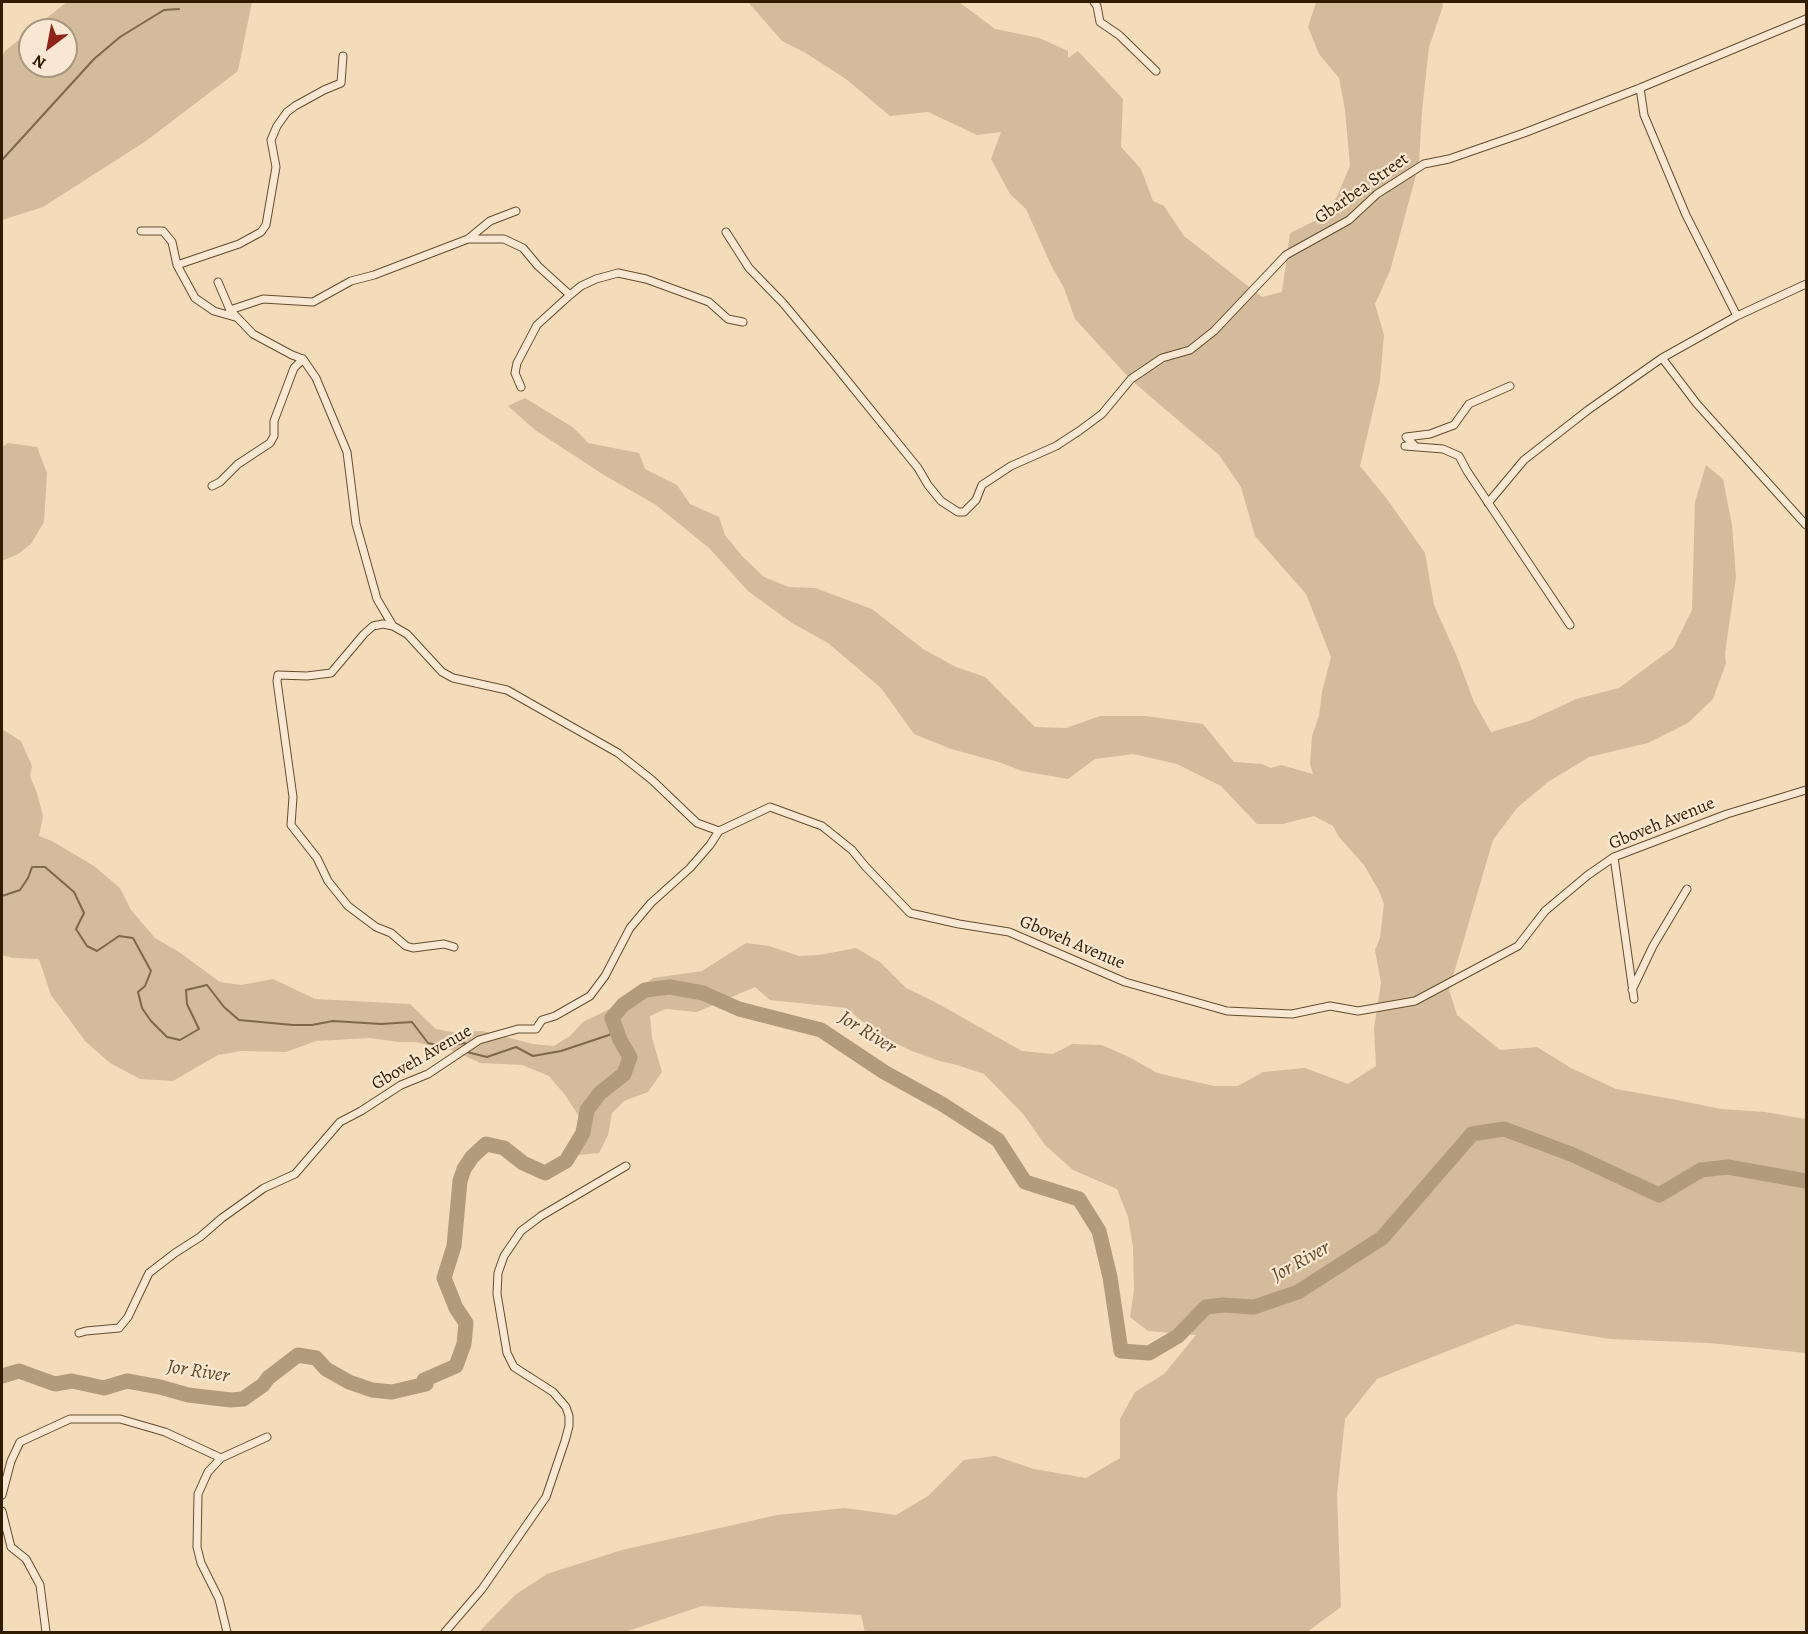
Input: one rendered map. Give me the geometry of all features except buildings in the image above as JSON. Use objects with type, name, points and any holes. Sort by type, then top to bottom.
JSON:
[{"type":"street","points":[[1094,2],[1100,22],[1119,35],[1156,71]]},
{"type":"street","name":"Gbarbea Street","points":[[726,232],[748,268],[783,303],[866,402],[918,468],[934,493],[949,507],[958,512],[964,512],[976,500],[982,485],[1011,466],[1056,446],[1102,414],[1131,379],[1162,358],[1190,350],[1214,331],[1286,255],[1349,220],[1377,194],[1424,164],[1459,156],[1640,88],[1806,19]]},
{"type":"street","points":[[177,265],[239,244],[261,232],[266,225],[276,167],[271,140],[277,126],[287,112],[295,106],[341,83],[343,56]]},
{"type":"street","points":[[1640,88],[1644,115],[1686,215],[1737,316]]},
{"type":"street","points":[[230,310],[263,299],[313,302],[351,281],[374,275],[468,239],[490,221],[516,211]]},
{"type":"street","points":[[141,231],[163,231],[172,242],[177,265],[195,298],[214,311],[238,318]]},
{"type":"street","points":[[468,239],[504,239],[523,248],[538,266],[570,295]]},
{"type":"street","points":[[520,387],[515,373],[517,363],[537,325],[581,286],[596,279],[618,273],[646,279],[709,303],[728,319],[743,322]]},
{"type":"street","points":[[218,282],[230,310],[253,334],[303,359],[316,378],[347,452],[356,524],[377,599],[393,626]]},
{"type":"street","points":[[1488,503],[1524,460],[1588,410],[1662,358],[1737,316],[1806,285]]},
{"type":"street","points":[[1662,358],[1697,404],[1806,525]]},
{"type":"street","points":[[212,486],[238,464],[270,443],[274,436],[274,421],[294,368],[303,359]]},
{"type":"street","points":[[1414,445],[1406,437],[1430,434],[1454,425],[1469,405],[1510,386]]},
{"type":"street","points":[[1405,446],[1443,449],[1460,456],[1467,471],[1570,625]]},
{"type":"street","points":[[454,947],[444,944],[413,948],[406,946],[391,933],[376,927],[348,906],[328,881],[310,849],[291,825],[293,797],[278,675],[307,676],[331,673],[373,626],[383,624],[393,626],[407,634],[442,672],[453,678],[507,690],[618,753],[652,780],[697,823],[719,831]]},
{"type":"street","name":"Gboveh Avenue","points":[[79,1333],[118,1328],[128,1317],[149,1273],[264,1188],[295,1174],[340,1122],[362,1111],[401,1085],[429,1074],[479,1040],[518,1029],[536,1029],[542,1020],[555,1016],[590,996],[605,976],[630,928],[651,903],[690,868],[719,831],[770,807],[822,826],[852,850],[910,913],[1009,932],[1125,982],[1227,1011],[1292,1014],[1330,1006],[1358,1011],[1415,1001],[1518,946],[1545,911],[1588,875],[1614,857],[1727,814],[1806,790]]},
{"type":"street","points":[[1614,857],[1634,999]]},
{"type":"street","points":[[1632,990],[1653,946],[1687,889]]},
{"type":"street","points":[[445,1632],[482,1589],[546,1497],[566,1441],[569,1416],[566,1407],[553,1392],[514,1367],[507,1353],[497,1294],[498,1273],[504,1256],[520,1231],[541,1216],[626,1166]]},
{"type":"street","points":[[2,1495],[11,1461],[20,1442],[70,1419],[120,1419],[165,1432],[221,1458]]},
{"type":"street","points":[[227,1632],[219,1599],[201,1563],[197,1547],[198,1494],[208,1472],[221,1458],[267,1437]]},
{"type":"street","points":[[2,1511],[11,1547],[27,1559],[40,1585],[46,1632]]},
{"type":"shaded area","points":[[67,2],[252,2],[238,71],[146,141],[43,207],[2,220],[2,57],[5,51],[18,41],[18,78],[78,78],[78,18],[46,18]]},
{"type":"shaded area","points":[[748,2],[959,2],[995,29],[1039,38],[1068,51],[1068,58],[1078,51],[1123,99],[1121,147],[1141,169],[1153,201],[1164,206],[1184,236],[1262,297],[1282,292],[1290,233],[1329,214],[1350,166],[1345,110],[1339,78],[1319,54],[1308,27],[1316,2],[1442,2],[1443,6],[1429,47],[1419,164],[1390,271],[1375,304],[1384,335],[1380,381],[1360,466],[1387,499],[1425,553],[1434,605],[1474,702],[1491,732],[1529,721],[1576,699],[1619,688],[1673,648],[1692,610],[1695,502],[1706,465],[1723,479],[1732,525],[1736,577],[1725,653],[1726,663],[1713,699],[1688,723],[1648,743],[1589,757],[1548,782],[1517,808],[1493,840],[1449,990],[1457,1015],[1500,1050],[1537,1047],[1571,1068],[1616,1089],[1721,1109],[1765,1112],[1806,1119],[1806,1353],[1709,1343],[1610,1339],[1516,1324],[1377,1379],[1345,1419],[1337,1494],[1341,1607],[1307,1632],[865,1632],[861,1615],[702,1606],[625,1632],[479,1632],[515,1595],[547,1574],[622,1550],[777,1515],[845,1508],[896,1515],[928,1496],[964,1460],[995,1456],[1034,1469],[1086,1478],[1120,1458],[1120,1419],[1135,1392],[1164,1374],[1196,1335],[1148,1331],[1130,1317],[1134,1290],[1133,1247],[1128,1217],[1117,1189],[1073,1170],[1045,1145],[1024,1115],[984,1074],[940,1061],[893,1042],[883,1041],[846,1008],[770,1000],[755,987],[697,1012],[666,1009],[650,1016],[652,1038],[662,1072],[648,1092],[624,1101],[612,1113],[608,1135],[599,1153],[569,1156],[584,1124],[549,1076],[522,1065],[480,1063],[455,1051],[415,1042],[370,1038],[316,1041],[286,1052],[241,1051],[218,1055],[173,1081],[140,1079],[110,1063],[86,1042],[51,995],[39,959],[13,958],[2,955],[2,729],[21,741],[32,766],[30,776],[43,816],[39,836],[52,841],[94,866],[120,888],[131,910],[155,938],[179,952],[220,982],[241,985],[273,979],[315,999],[410,1004],[436,1029],[451,1032],[483,1031],[533,1044],[554,1046],[570,1036],[583,1022],[624,1002],[653,978],[702,971],[746,943],[769,946],[799,956],[856,948],[880,962],[906,988],[1022,1051],[1053,1054],[1072,1044],[1102,1045],[1157,1073],[1214,1086],[1238,1086],[1263,1072],[1305,1068],[1348,1084],[1376,1066],[1374,1028],[1381,983],[1375,950],[1380,938],[1384,904],[1364,865],[1339,837],[1333,826],[1314,816],[1283,824],[1257,824],[1221,786],[1177,764],[1133,754],[1095,759],[1068,779],[1022,771],[951,749],[914,734],[881,688],[828,643],[792,623],[748,591],[709,548],[656,505],[604,475],[535,430],[508,406],[525,398],[574,428],[588,443],[639,453],[645,469],[677,485],[690,504],[719,517],[725,535],[742,556],[764,577],[789,587],[815,588],[872,609],[923,649],[956,667],[985,677],[1035,727],[1066,728],[1100,716],[1146,716],[1203,724],[1234,762],[1262,764],[1271,768],[1281,765],[1313,774],[1310,764],[1312,736],[1319,716],[1322,692],[1331,657],[1306,594],[1255,536],[1241,487],[1219,455],[1131,380],[1075,319],[1064,288],[1026,209],[1010,194],[991,159],[1001,132],[977,135],[928,112],[890,116],[846,79],[782,41]]},
{"type":"shaded area","points":[[8,443],[37,447],[47,473],[44,522],[31,544],[18,554],[2,561],[2,447]]},
{"type":"waterway","points":[[2,160],[94,59],[120,37],[164,10],[179,9]]},
{"type":"waterway","points":[[2,896],[20,890],[32,867],[45,867],[74,892],[84,913],[76,929],[87,946],[97,951],[119,936],[133,938],[151,971],[145,986],[138,992],[142,1008],[167,1037],[180,1040],[199,1029],[187,1004],[186,990],[207,985],[224,1007],[239,1020],[293,1025],[312,1025],[333,1021],[381,1024],[412,1022],[428,1043],[441,1046],[465,1043],[467,1052],[487,1057],[516,1047],[533,1056],[561,1051],[618,1032],[612,1018]]},
{"type":"waterway","name":"Jor River","points":[[2,1376],[19,1371],[55,1384],[72,1381],[104,1388],[127,1381],[188,1395],[231,1400],[243,1399],[298,1355],[316,1358],[326,1369],[349,1382],[372,1390],[392,1392],[426,1384],[424,1380],[456,1366],[464,1344],[466,1323],[456,1308],[444,1278],[454,1246],[460,1181],[464,1169],[472,1157],[486,1144],[504,1148],[523,1163],[545,1173],[566,1161],[583,1133],[587,1110],[600,1093],[624,1074],[630,1057],[620,1040],[612,1018],[623,1005],[645,990],[670,987],[703,993],[739,1009],[821,1030],[884,1072],[942,1104],[998,1140],[1025,1182],[1079,1199],[1099,1231],[1110,1277],[1121,1351],[1149,1353],[1178,1336],[1206,1307],[1223,1305],[1254,1307],[1298,1292],[1382,1238],[1472,1134],[1504,1129],[1571,1154],[1659,1195],[1701,1170],[1728,1167],[1806,1181]]}]
